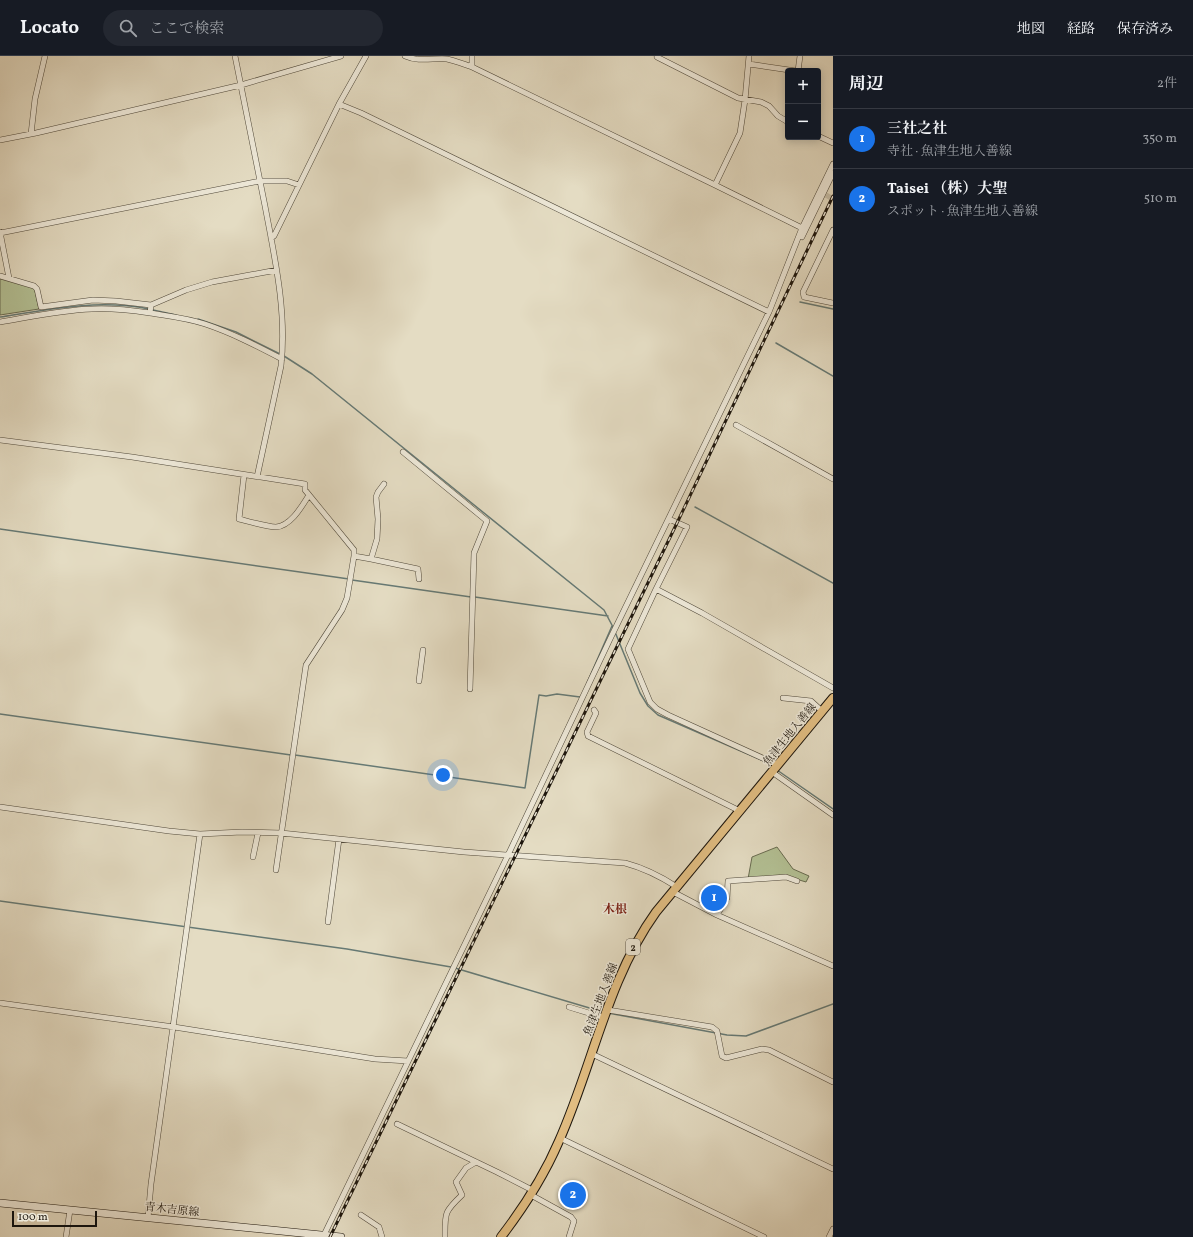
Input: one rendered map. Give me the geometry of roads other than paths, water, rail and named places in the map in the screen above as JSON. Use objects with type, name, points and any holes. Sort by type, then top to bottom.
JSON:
[{"type":"main road","name":"魚津生地入善線","points":[[501,1237],[533,1193],[560,1138],[621,972],[647,924],[833,698]]},
{"type":"main road","name":"青木吉原線","points":[[0,1203],[341,1237]]},
{"type":"street","points":[[31,134],[35,99],[45,56]]},
{"type":"street","points":[[235,56],[277,270],[282,307],[282,359],[257,477]]},
{"type":"street","points":[[0,140],[241,85],[341,56]]},
{"type":"street","points":[[271,238],[274,236],[339,104],[366,56]]},
{"type":"street","points":[[405,56],[411,59],[446,59],[472,67],[802,228]]},
{"type":"street","points":[[472,56],[472,67]]},
{"type":"street","points":[[658,56],[657,57],[738,98],[761,102],[769,106],[778,116],[785,120]]},
{"type":"street","points":[[715,185],[740,133],[749,56]]},
{"type":"street","points":[[798,68],[800,56]]},
{"type":"street","points":[[749,64],[785,69]]},
{"type":"street","points":[[339,104],[361,113],[769,312]]},
{"type":"street","points":[[821,137],[833,143]]},
{"type":"street","points":[[323,1236],[769,312],[802,228],[833,164]]},
{"type":"street","points":[[795,246],[799,243],[825,194],[833,173]]},
{"type":"street","points":[[9,278],[0,233],[260,181],[287,181],[298,185]]},
{"type":"street","points":[[833,230],[803,292],[804,297],[833,303]]},
{"type":"street","points":[[0,276],[34,286],[37,290],[41,307],[93,300],[151,305],[186,290],[212,282],[277,270]]},
{"type":"street","points":[[150,312],[151,305]]},
{"type":"street","points":[[0,322],[76,310],[119,309],[150,312],[205,324],[247,341],[282,359]]},
{"type":"street","points":[[736,425],[833,479]]},
{"type":"street","points":[[0,440],[132,457],[305,484],[305,490],[354,550],[347,598],[342,610],[306,665],[276,870]]},
{"type":"street","points":[[403,452],[487,521],[474,553],[470,688]]},
{"type":"street","points":[[244,475],[239,519],[276,527],[288,522],[297,513],[309,495]]},
{"type":"street","points":[[371,559],[377,539],[378,519],[376,497],[384,484]]},
{"type":"street","points":[[669,519],[687,528],[628,649],[650,702],[657,709],[668,715],[778,765]]},
{"type":"street","points":[[354,556],[418,569],[419,579]]},
{"type":"street","points":[[656,589],[702,613],[833,688]]},
{"type":"street","points":[[419,681],[423,650]]},
{"type":"street","points":[[783,698],[811,701],[822,711]]},
{"type":"street","points":[[594,710],[596,713],[588,732],[588,736],[740,811]]},
{"type":"street","points":[[772,772],[833,815]]},
{"type":"street","points":[[0,807],[200,834],[281,833],[508,855],[624,863],[652,872],[675,889],[717,915],[833,966]]},
{"type":"street","points":[[253,857],[258,833]]},
{"type":"street","points":[[148,1218],[151,1184],[200,834]]},
{"type":"street","points":[[328,922],[339,839]]},
{"type":"street","points":[[717,915],[727,898],[728,881],[786,877],[797,881]]},
{"type":"street","points":[[0,1003],[174,1027],[375,1059],[408,1062]]},
{"type":"street","points":[[569,1007],[606,1014],[712,1027],[716,1031],[722,1056],[726,1058],[762,1049],[769,1050],[833,1082]]},
{"type":"street","points":[[592,1054],[833,1169]]},
{"type":"street","points":[[397,1124],[476,1162],[533,1193],[571,1217],[574,1221],[569,1237]]},
{"type":"street","points":[[560,1138],[764,1237]]},
{"type":"street","points":[[445,1237],[446,1213],[462,1195],[456,1182],[466,1168],[476,1162]]},
{"type":"street","points":[[66,1237],[70,1210]]},
{"type":"street","points":[[362,1215],[379,1227],[382,1237]]},
{"type":"street","points":[[829,1237],[833,1229]]},
{"type":"waterway","points":[[800,302],[833,309]]},
{"type":"waterway","points":[[0,317],[74,306],[112,305],[149,309]]},
{"type":"waterway","points":[[153,310],[176,315]]},
{"type":"waterway","points":[[198,319],[236,332],[280,354]]},
{"type":"waterway","points":[[776,343],[833,376]]},
{"type":"waterway","points":[[284,356],[312,374],[604,610],[614,629]]},
{"type":"waterway","points":[[695,507],[833,583]]},
{"type":"waterway","points":[[0,529],[349,579]]},
{"type":"waterway","points":[[352,580],[471,597]]},
{"type":"waterway","points":[[475,597],[608,616]]},
{"type":"waterway","points":[[587,683],[612,626]]},
{"type":"waterway","points":[[615,632],[640,693],[648,706],[658,715],[766,762],[773,767]]},
{"type":"waterway","points":[[295,755],[525,788],[539,695],[546,696],[557,694],[580,697]]},
{"type":"waterway","points":[[0,714],[291,755]]},
{"type":"waterway","points":[[777,770],[833,809]]},
{"type":"waterway","points":[[0,901],[347,949],[451,967]]},
{"type":"waterway","points":[[455,968],[603,1012]]},
{"type":"waterway","points":[[608,1013],[727,1035],[746,1036],[833,1004]]},
{"type":"tunnel","points":[[826,195],[833,199]]},
{"type":"railway","points":[[330,1237],[677,523],[833,196]]},
{"type":"place","name":"三社之社","points":[[714,898]]},
{"type":"place","name":"Taisei （株）大聖","points":[[573,1195]]},
{"type":"district","name":"木根","points":[[615,909]]}]
